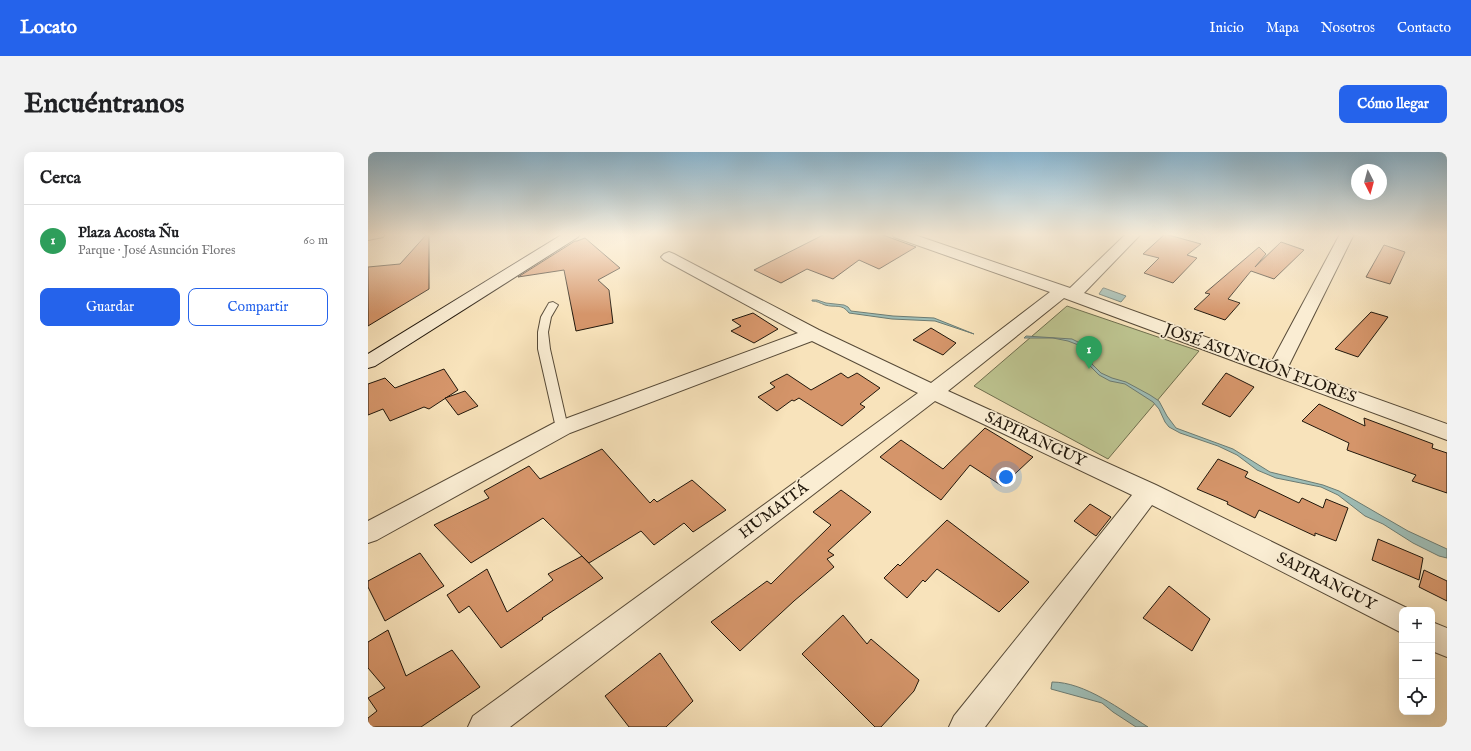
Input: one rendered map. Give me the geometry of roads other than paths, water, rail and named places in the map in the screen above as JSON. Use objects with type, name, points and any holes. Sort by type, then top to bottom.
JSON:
[{"type":"street","points":[[368,348],[511,261]]},
{"type":"street","points":[[368,362],[530,261]]},
{"type":"street","name":"SAPIRANGUY","points":[[674,261],[813,334],[933,392],[1148,492],[1399,618]]},
{"type":"street","name":"JOSÉ ASUNCIÓN FLORES","points":[[975,261],[1447,432]]},
{"type":"street","name":"HUMAITÁ","points":[[484,727],[1067,293],[1104,261]]},
{"type":"street","points":[[1277,370],[1333,261]]},
{"type":"street","points":[[368,533],[562,428],[813,334]]},
{"type":"street","points":[[965,727],[1148,492]]},
{"type":"street","points":[[1435,637],[1447,643]]},
{"type":"lane","points":[[553,305],[546,317],[543,338],[544,349],[562,428]]},
{"type":"water","points":[[1103,288],[1126,296],[1121,302],[1099,294]]},
{"type":"water","points":[[812,300],[844,305],[851,311],[893,316],[934,318],[974,334],[935,321],[892,319],[849,313],[844,308],[825,305]]},
{"type":"water","points":[[1026,336],[1072,339],[1084,345],[1092,364],[1101,373],[1126,382],[1159,401],[1167,416],[1176,428],[1233,449],[1270,472],[1323,485],[1339,491],[1408,531],[1447,549],[1447,558],[1439,556],[1413,543],[1383,524],[1365,516],[1338,495],[1321,487],[1276,478],[1257,470],[1237,455],[1218,446],[1180,433],[1169,427],[1159,409],[1153,402],[1125,384],[1110,381],[1099,375],[1089,365],[1085,352],[1081,346],[1068,341],[1053,338],[1024,338]]},
{"type":"water","points":[[1052,682],[1064,683],[1090,692],[1114,705],[1148,727],[1136,727],[1102,703],[1051,689]]},
{"type":"place","name":"Plaza Acosta Ñu","points":[[1089,369]]}]
